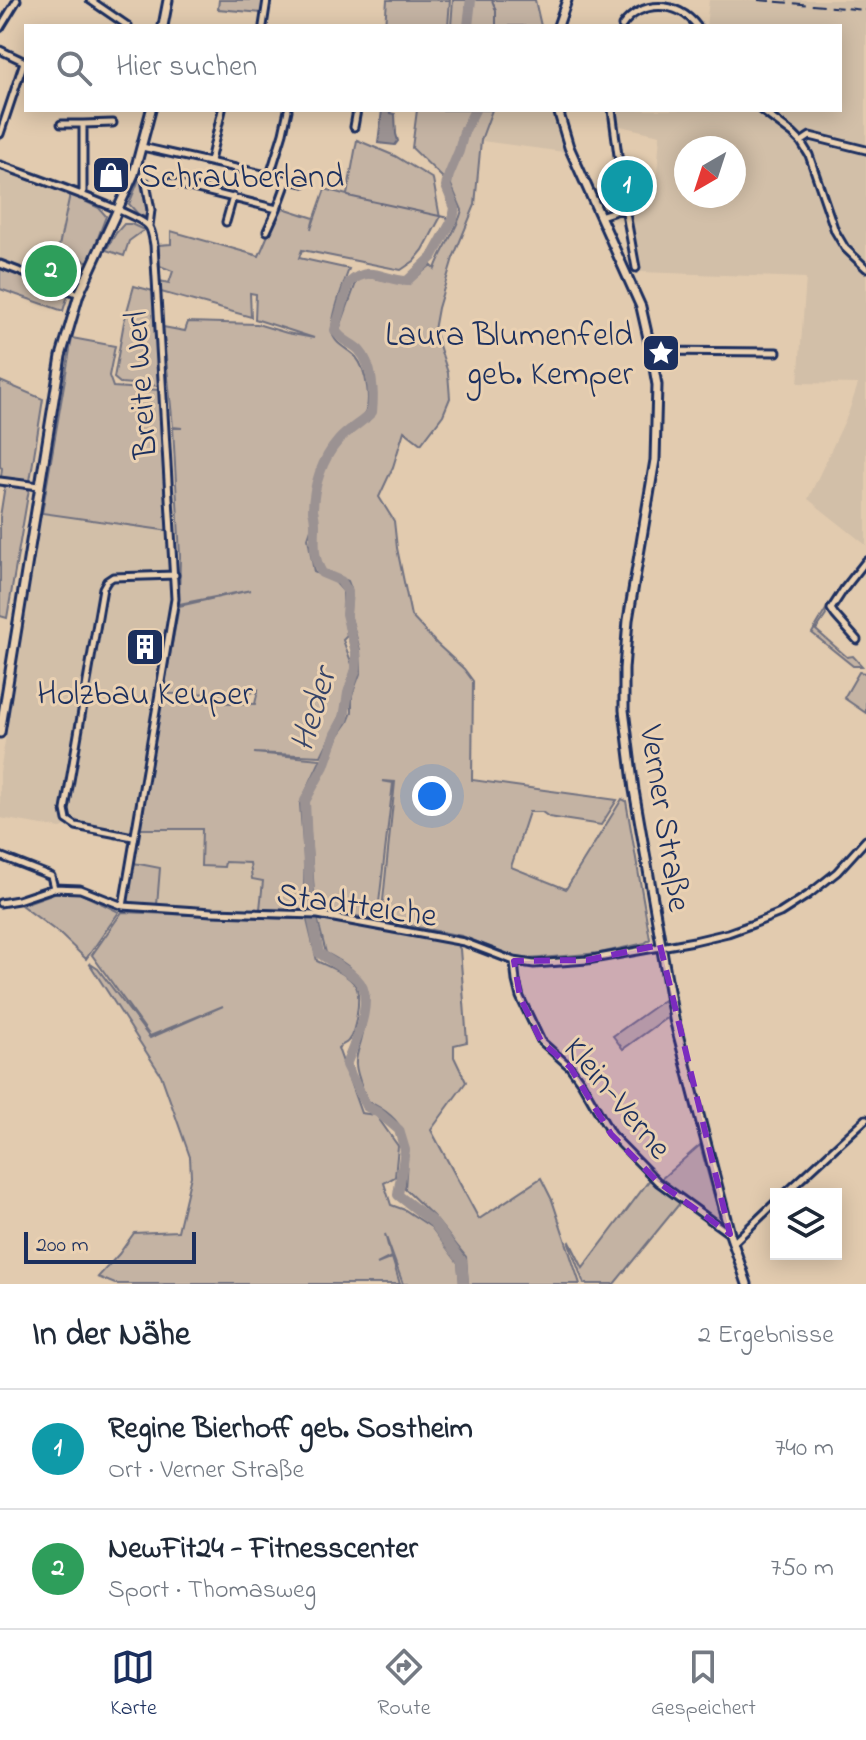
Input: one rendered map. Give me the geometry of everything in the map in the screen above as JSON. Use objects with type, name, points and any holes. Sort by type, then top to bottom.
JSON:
[{"type":"main road","points":[[163,24],[168,0]]},
{"type":"main road","points":[[559,24],[567,0]]},
{"type":"main road","points":[[0,733],[61,356],[79,294],[134,174],[151,112]]},
{"type":"main road","name":"Verner Straße","points":[[559,112],[569,147],[641,307],[657,385],[655,460],[628,620],[624,710],[634,790],[674,1019],[730,1234],[747,1284]]},
{"type":"street","points":[[0,28],[17,0]]},
{"type":"street","points":[[90,0],[122,24]]},
{"type":"street","points":[[263,24],[267,0]]},
{"type":"street","points":[[623,24],[637,9],[659,2],[678,7],[696,24]]},
{"type":"street","points":[[0,50],[24,62]]},
{"type":"street","points":[[0,134],[24,65]]},
{"type":"street","points":[[210,161],[222,112]]},
{"type":"street","points":[[270,175],[288,112]]},
{"type":"street","points":[[354,127],[357,112]]},
{"type":"street","points":[[612,112],[636,268]]},
{"type":"street","points":[[764,112],[801,142],[809,155],[840,242],[866,268]]},
{"type":"street","points":[[61,124],[113,123]]},
{"type":"street","points":[[81,195],[83,124]]},
{"type":"street","points":[[801,142],[810,136],[866,150]]},
{"type":"street","points":[[142,147],[303,183]]},
{"type":"street","points":[[0,165],[142,220],[149,227]]},
{"type":"street","points":[[267,231],[288,179]]},
{"type":"street","points":[[169,182],[277,209]]},
{"type":"street","name":"Breite Werl","points":[[123,906],[175,599],[154,245],[149,227],[151,210],[146,183]]},
{"type":"street","points":[[226,222],[233,197]]},
{"type":"street","points":[[600,216],[625,208]]},
{"type":"street","points":[[0,264],[79,294]]},
{"type":"street","points":[[651,351],[777,352]]},
{"type":"street","points":[[0,481],[39,486]]},
{"type":"street","points":[[857,640],[831,609],[866,561]]},
{"type":"street","points":[[133,837],[76,826],[67,820],[65,810],[103,588],[113,577],[175,575]]},
{"type":"street","name":"Stadtteiche","points":[[0,903],[54,888],[80,889],[123,906],[318,915],[464,942],[514,961],[534,964],[587,960],[728,933],[780,913],[808,895],[830,878],[866,840]]},
{"type":"street","points":[[0,856],[51,876],[54,888]]},
{"type":"street","name":"Klein-Verne","points":[[514,961],[520,997],[541,1041],[570,1067],[611,1134],[671,1193],[730,1234]]},
{"type":"street","points":[[791,1188],[866,1119]]},
{"type":"street","points":[[733,1243],[770,1208]]},
{"type":"highlighted area","points":[[660,945],[730,1234],[658,1182],[611,1134],[570,1067],[541,1041],[520,997],[514,961],[587,960]]},
{"type":"shaded area","points":[[219,0],[264,0],[262,13],[218,9]]},
{"type":"shaded area","points":[[387,0],[450,0],[448,24],[385,24]]},
{"type":"shaded area","points":[[453,0],[467,0],[465,24],[451,24]]},
{"type":"shaded area","points":[[471,0],[535,0],[541,24],[470,24]]},
{"type":"shaded area","points":[[709,0],[866,0],[866,545],[808,499],[848,414],[858,384],[798,383],[806,278],[640,272],[627,189],[656,186],[660,135],[620,126],[618,112],[842,112],[842,24],[706,24]]},
{"type":"shaded area","points":[[382,112],[395,114],[398,141],[395,145],[378,143]]},
{"type":"shaded area","points":[[417,112],[472,112],[462,129],[445,180],[412,148]]},
{"type":"shaded area","points":[[477,112],[491,112],[481,140],[475,205],[453,258],[434,330],[448,373],[450,398],[443,415],[421,444],[404,431],[393,467],[379,497],[394,521],[411,616],[473,681],[472,780],[617,800],[601,825],[529,812],[511,867],[566,889],[622,799],[626,801],[650,939],[645,943],[600,953],[528,959],[462,936],[381,920],[395,782],[382,781],[393,783],[377,920],[315,908],[308,802],[348,722],[352,712],[352,695],[361,671],[360,650],[350,614],[351,589],[348,581],[324,570],[320,564],[317,511],[308,538],[314,572],[335,582],[343,591],[347,636],[343,640],[353,667],[341,715],[321,756],[254,753],[321,759],[300,804],[304,911],[260,909],[263,881],[252,879],[250,863],[225,862],[224,867],[201,866],[202,829],[140,829],[162,700],[255,704],[258,690],[251,693],[163,694],[179,606],[251,590],[179,604],[180,556],[173,428],[182,428],[173,427],[163,327],[185,331],[188,322],[257,324],[314,338],[255,319],[256,294],[250,293],[251,317],[161,292],[160,281],[169,283],[173,271],[160,266],[158,245],[171,244],[171,231],[259,256],[280,207],[314,218],[311,229],[325,189],[347,195],[357,140],[395,156],[433,179],[440,218],[423,250],[401,270],[302,250],[299,258],[349,269],[332,330],[335,339],[356,357],[363,370],[368,403],[363,416],[368,421],[373,414],[376,395],[371,366],[362,350],[339,330],[357,280],[367,277],[408,284],[431,265],[435,269],[462,210],[451,185],[466,132]]},
{"type":"shaded area","points":[[491,112],[552,112],[564,152],[482,141]]},
{"type":"shaded area","points":[[0,167],[70,194],[58,251],[89,262],[77,290],[0,262]]},
{"type":"shaded area","points":[[140,177],[150,179],[141,184],[148,215],[145,217],[129,204]]},
{"type":"shaded area","points":[[70,194],[99,208],[106,216],[89,262],[58,251]]},
{"type":"shaded area","points":[[124,224],[144,230],[129,241],[124,256],[106,250]]},
{"type":"shaded area","points":[[0,267],[66,292],[68,295],[63,311],[0,289]]},
{"type":"shaded area","points":[[134,286],[153,291],[160,386],[120,383],[114,378]]},
{"type":"shaded area","points":[[72,338],[115,346],[109,376],[113,387],[160,390],[170,531],[42,513]]},
{"type":"shaded area","points":[[0,381],[43,399],[30,481],[1,477]]},
{"type":"shaded area","points":[[5,485],[29,489],[7,618],[0,616],[0,517]]},
{"type":"shaded area","points":[[42,513],[170,531],[172,599],[132,830],[75,822],[61,828],[0,818],[0,772]]},
{"type":"shaded area","points":[[825,611],[826,615],[816,630],[862,666],[853,666],[812,633]]},
{"type":"shaded area","points":[[859,672],[866,673],[866,713],[844,698]]},
{"type":"shaded area","points":[[140,829],[203,829],[224,867],[225,862],[250,863],[263,881],[260,909],[157,905],[160,868],[134,863]]},
{"type":"shaded area","points":[[134,863],[160,868],[157,905],[132,904],[128,900]]},
{"type":"shaded area","points":[[57,892],[80,893],[119,912],[86,959],[60,934],[21,905]]},
{"type":"shaded area","points":[[122,912],[289,919],[306,916],[317,961],[348,977],[357,990],[353,1030],[348,1041],[338,1048],[361,1113],[376,1115],[398,1146],[395,1177],[384,1183],[391,1205],[431,1227],[458,1263],[460,1284],[403,1284],[385,1234],[391,1257],[377,1264],[392,1258],[400,1284],[115,1284],[98,1277],[134,1233],[178,1231],[191,1176],[190,1157],[161,1075],[89,963],[98,969],[150,1038],[223,1006],[150,1036],[92,955]]},
{"type":"shaded area","points":[[317,917],[456,943],[460,949],[467,1042],[454,1045],[454,1057],[466,1082],[431,1130],[479,1219],[541,1178],[552,1200],[580,1284],[468,1284],[466,1257],[433,1216],[405,1189],[406,1147],[400,1126],[393,1117],[367,1101],[356,1062],[367,1011],[365,988],[352,970],[326,953]]},
{"type":"shaded area","points":[[664,1000],[669,1016],[623,1049],[613,1036]]},
{"type":"shaded area","points":[[700,1145],[721,1221],[660,1180]]},
{"type":"shaded area","points":[[651,1178],[680,1203],[614,1284],[584,1284],[569,1243],[583,1268]]},
{"type":"waterway","name":"Heder","points":[[468,24],[471,0]]},
{"type":"waterway","points":[[492,0],[496,24]]},
{"type":"waterway","name":"Heder","points":[[464,1284],[462,1261],[433,1222],[398,1195],[405,1150],[399,1130],[366,1106],[346,1065],[362,1021],[365,998],[363,987],[357,979],[319,953],[309,888],[305,801],[344,718],[356,669],[356,653],[346,614],[348,592],[341,581],[322,573],[315,549],[313,502],[327,456],[342,437],[372,412],[370,371],[364,356],[335,330],[349,283],[370,274],[407,281],[432,257],[453,219],[455,208],[446,186],[474,112]]},
{"type":"waterway","points":[[348,196],[453,219]]},
{"type":"railway","points":[[758,0],[866,10]]},
{"type":"place","name":"Schrauberland","points":[[111,175]]},
{"type":"place","name":"Regine Bierhoff geb. Sostheim","points":[[627,186]]},
{"type":"place","name":"NewFit24 - Fitnesscenter","points":[[51,271]]},
{"type":"place","name":"Laura Blumenfeld geb. Kemper","points":[[661,353]]},
{"type":"place","name":"Holzbau Keuper","points":[[145,647]]}]
